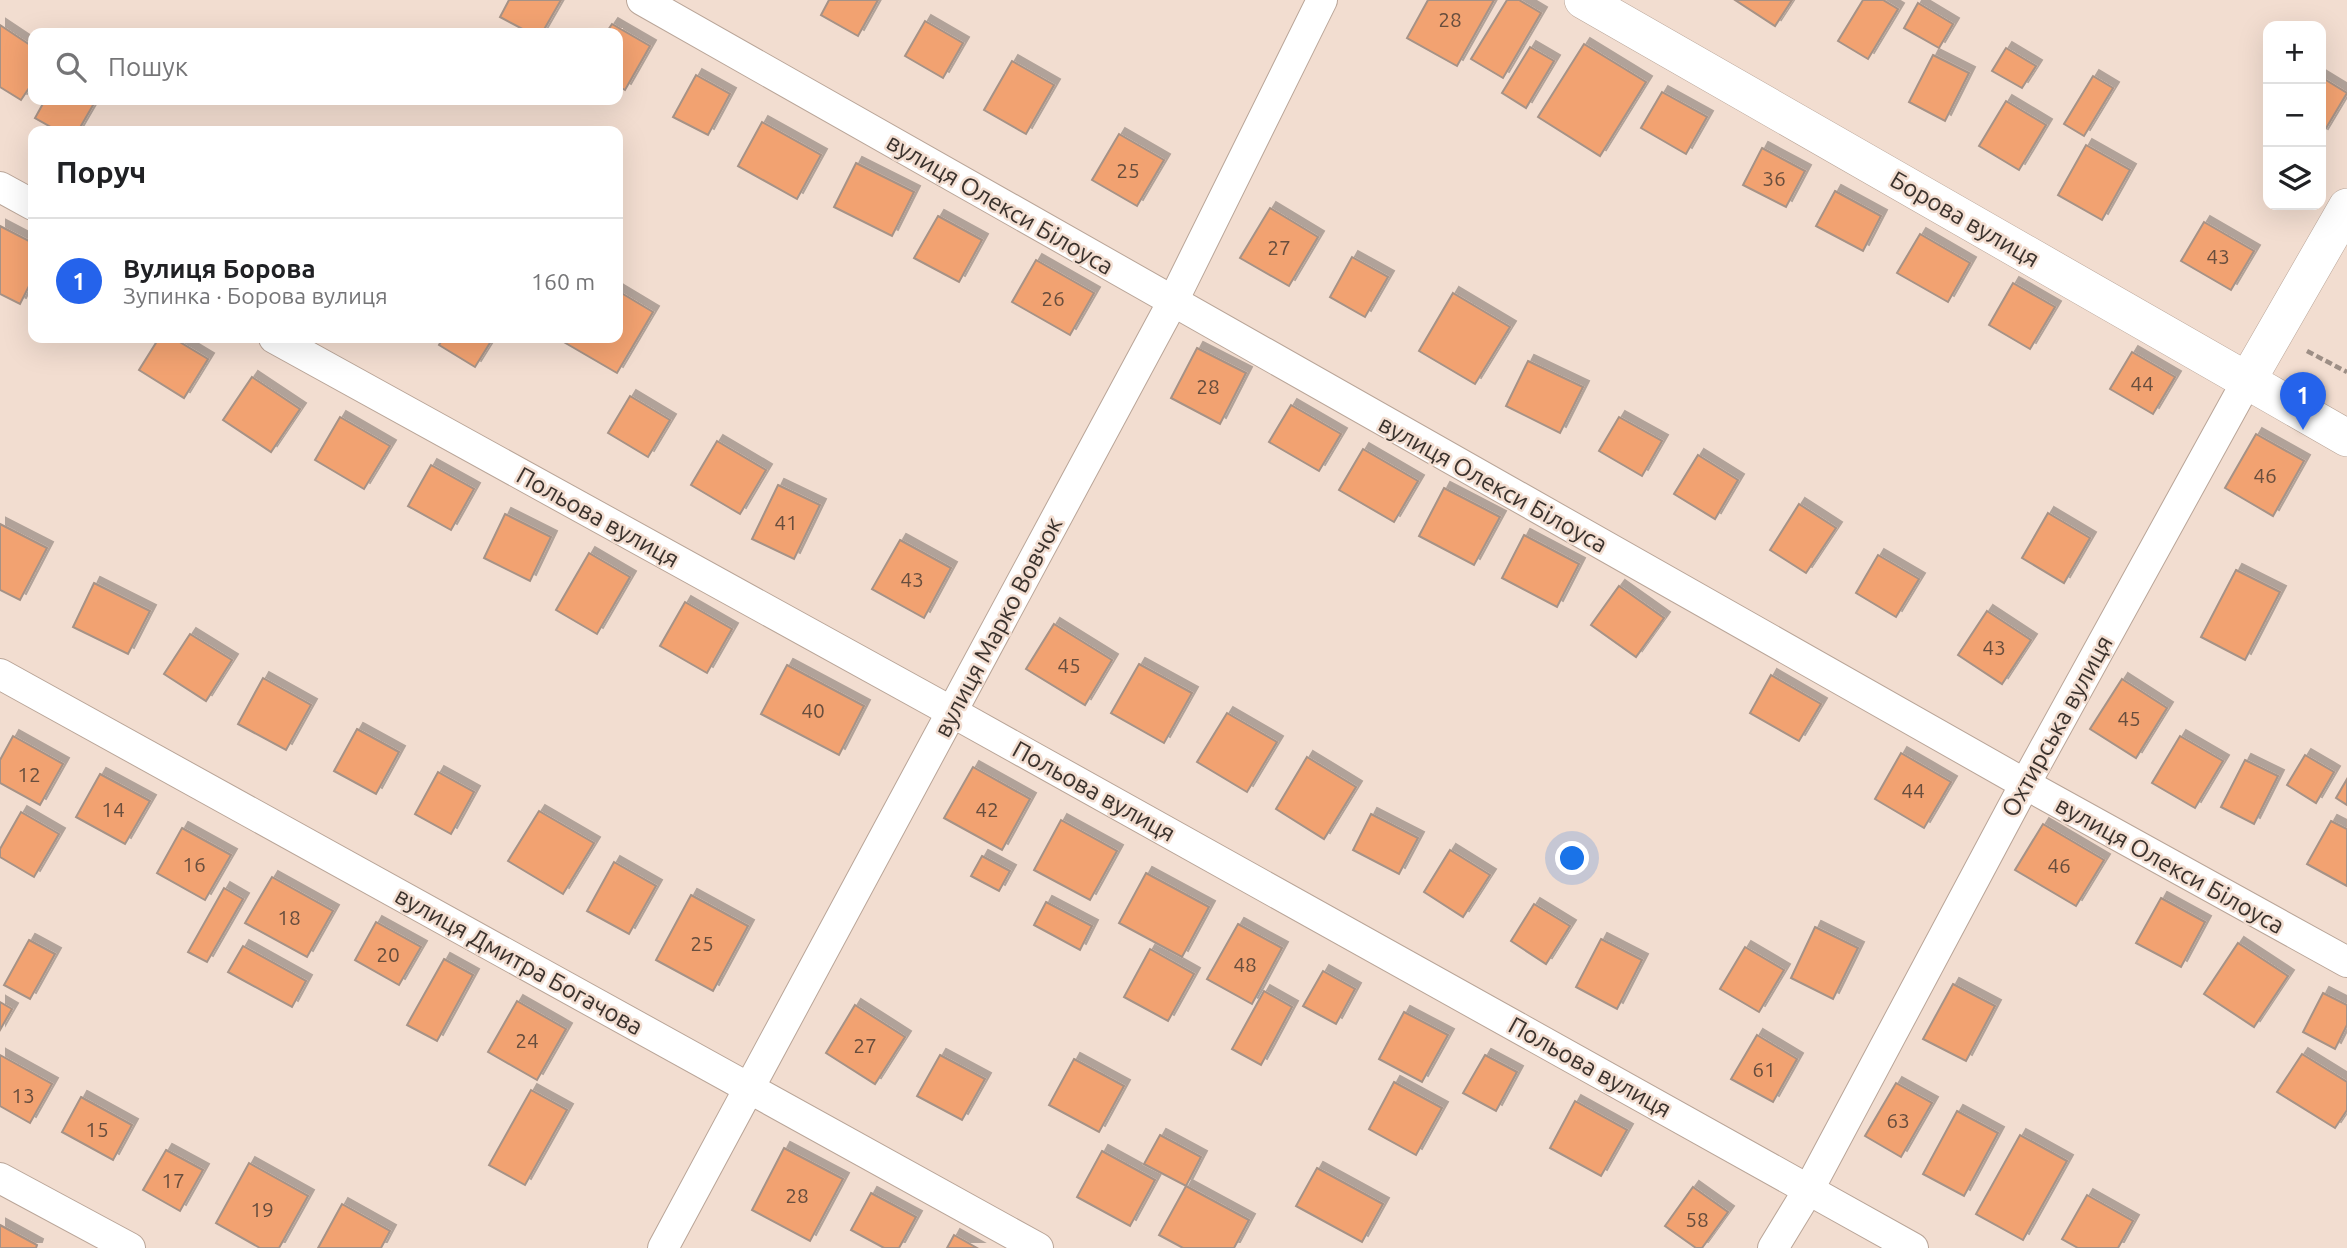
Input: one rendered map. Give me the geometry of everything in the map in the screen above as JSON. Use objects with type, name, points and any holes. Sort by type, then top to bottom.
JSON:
[{"type":"street","name":"вулиця Олекси Білоуса","points":[[642,0],[2025,785],[2347,962]]},
{"type":"street","name":"вулиця Марко Вовчок","points":[[663,1248],[1172,303],[1322,0]]},
{"type":"street","name":"Борова вулиця","points":[[1583,0],[2347,438]]},
{"type":"street","points":[[0,187],[28,202]]},
{"type":"street","name":"Охтирська вулиця","points":[[1773,1248],[1809,1189],[2025,785],[2247,381],[2346,210]]},
{"type":"street","name":"Польова вулиця","points":[[283,343],[952,712],[1913,1248]]},
{"type":"street","name":"вулиця Дмитра Богачова","points":[[0,674],[1038,1248]]},
{"type":"street","points":[[0,1178],[130,1248]]},
{"type":"path","points":[[2310,339],[2304,350],[2347,372]]},
{"type":"building","points":[[509,0],[561,0],[545,28],[521,28],[500,17]]},
{"type":"building","points":[[829,0],[878,0],[858,36],[821,15]]},
{"type":"building","points":[[1428,0],[1494,0],[1457,66],[1407,38]]},
{"type":"building","points":[[1507,0],[1519,0],[1541,13],[1503,78],[1471,59]]},
{"type":"building","points":[[1735,0],[1792,0],[1775,26]]},
{"type":"building","points":[[1863,0],[1883,0],[1898,9],[1868,59],[1838,41]]},
{"type":"building","points":[[1918,3],[1953,24],[1939,48],[1904,28]]},
{"type":"building","points":[[925,21],[963,43],[943,78],[905,56]]},
{"type":"building","points":[[0,25],[28,44],[28,90],[21,100],[0,87]]},
{"type":"building","points":[[623,30],[650,46],[625,90],[623,89]]},
{"type":"building","points":[[1584,44],[1646,82],[1600,156],[1538,117]]},
{"type":"building","points":[[1530,47],[1554,61],[1526,108],[1502,93]]},
{"type":"building","points":[[2006,48],[2036,66],[2022,88],[1992,71]]},
{"type":"building","points":[[1933,55],[1969,73],[1945,121],[1909,102]]},
{"type":"building","points":[[1012,61],[1054,85],[1026,134],[984,110]]},
{"type":"building","points":[[696,75],[730,94],[708,135],[673,117]]},
{"type":"building","points":[[2093,76],[2113,88],[2084,136],[2064,124]]},
{"type":"building","points":[[2326,80],[2347,93],[2326,128]]},
{"type":"building","points":[[1662,92],[1707,117],[1686,154],[1641,128]]},
{"type":"building","points":[[2006,101],[2046,125],[2019,170],[1979,146]]},
{"type":"building","points":[[42,105],[93,105],[81,126],[49,126],[35,118]]},
{"type":"building","points":[[762,122],[821,155],[797,199],[738,166]]},
{"type":"building","points":[[1119,134],[1164,160],[1137,206],[1092,180]]},
{"type":"building","points":[[2086,145],[2130,170],[2102,220],[2058,195]]},
{"type":"building","points":[[1762,148],[1805,171],[1786,207],[1743,185]]},
{"type":"building","points":[[856,163],[914,192],[892,236],[834,207]]},
{"type":"building","points":[[1835,191],[1881,216],[1863,251],[1816,226]]},
{"type":"building","points":[[1270,208],[1318,237],[1289,286],[1240,258]]},
{"type":"building","points":[[938,216],[982,240],[959,282],[914,258]]},
{"type":"building","points":[[2204,222],[2254,251],[2231,290],[2181,261]]},
{"type":"building","points":[[0,226],[28,240],[28,288],[20,304],[0,294]]},
{"type":"building","points":[[1920,234],[1970,263],[1948,302],[1897,273]]},
{"type":"building","points":[[1352,257],[1388,277],[1365,317],[1330,297]]},
{"type":"building","points":[[1036,260],[1094,293],[1070,335],[1012,302]]},
{"type":"building","points":[[2013,283],[2055,307],[2030,349],[1989,325]]},
{"type":"building","points":[[1453,293],[1510,327],[1475,384],[1419,351]]},
{"type":"building","points":[[623,294],[653,312],[617,373],[565,343],[623,343]]},
{"type":"building","points":[[156,343],[181,343],[208,359],[184,398],[139,370]]},
{"type":"building","points":[[440,343],[490,343],[475,367],[439,345]]},
{"type":"building","points":[[1197,348],[1246,373],[1220,424],[1171,398]]},
{"type":"building","points":[[2132,352],[2175,377],[2153,414],[2110,389]]},
{"type":"building","points":[[1528,361],[1583,387],[1560,433],[1506,406]]},
{"type":"building","points":[[252,377],[300,409],[271,452],[223,420]]},
{"type":"building","points":[[630,396],[670,420],[648,457],[608,433]]},
{"type":"building","points":[[1291,405],[1341,434],[1319,471],[1269,442]]},
{"type":"building","points":[[340,417],[390,446],[364,489],[315,460]]},
{"type":"building","points":[[1619,417],[1662,441],[1642,476],[1599,451]]},
{"type":"building","points":[[2256,434],[2304,461],[2273,516],[2225,488]]},
{"type":"building","points":[[717,441],[766,470],[740,514],[691,485]]},
{"type":"building","points":[[1363,449],[1418,481],[1394,522],[1339,490]]},
{"type":"building","points":[[1698,455],[1738,480],[1715,519],[1674,494]]},
{"type":"building","points":[[431,465],[474,489],[451,530],[408,506]]},
{"type":"building","points":[[778,485],[820,505],[794,559],[752,539]]},
{"type":"building","points":[[1444,488],[1500,517],[1474,565],[1419,536]]},
{"type":"building","points":[[1799,504],[1836,528],[1806,573],[1770,550]]},
{"type":"building","points":[[2048,513],[2090,538],[2064,583],[2022,558]]},
{"type":"building","points":[[505,514],[551,537],[530,581],[484,558]]},
{"type":"building","points":[[0,524],[47,548],[20,600],[0,590]]},
{"type":"building","points":[[1524,535],[1579,564],[1557,607],[1502,578]]},
{"type":"building","points":[[900,540],[951,568],[924,618],[872,589]]},
{"type":"building","points":[[589,553],[630,577],[597,634],[556,610]]},
{"type":"building","points":[[1878,555],[1919,579],[1896,617],[1856,593]]},
{"type":"building","points":[[2236,570],[2280,592],[2245,660],[2201,637]]},
{"type":"building","points":[[94,583],[150,611],[128,654],[73,627]]},
{"type":"building","points":[[1619,586],[1664,618],[1636,657],[1591,625]]},
{"type":"building","points":[[685,602],[732,629],[707,673],[660,646]]},
{"type":"building","points":[[1987,611],[2031,640],[2002,684],[1958,655]]},
{"type":"building","points":[[1054,624],[1112,660],[1085,705],[1026,669]]},
{"type":"building","points":[[190,634],[232,660],[206,701],[164,674]]},
{"type":"building","points":[[1139,664],[1192,693],[1164,743],[1111,713]]},
{"type":"building","points":[[787,665],[864,706],[839,755],[761,714]]},
{"type":"building","points":[[1771,675],[1821,704],[1799,741],[1750,713]]},
{"type":"building","points":[[263,678],[311,705],[286,750],[238,724]]},
{"type":"building","points":[[2122,679],[2167,708],[2136,758],[2090,729]]},
{"type":"building","points":[[1227,713],[1277,742],[1247,792],[1197,762]]},
{"type":"building","points":[[357,729],[399,752],[376,794],[334,771]]},
{"type":"building","points":[[13,736],[63,764],[40,805],[0,783],[0,760]]},
{"type":"building","points":[[2180,736],[2223,761],[2195,808],[2152,783]]},
{"type":"building","points":[[1901,753],[1951,782],[1924,828],[1875,799]]},
{"type":"building","points":[[2305,755],[2334,772],[2316,803],[2287,785]]},
{"type":"building","points":[[1307,757],[1356,787],[1324,839],[1276,809]]},
{"type":"building","points":[[2245,760],[2278,776],[2254,824],[2221,807]]},
{"type":"building","points":[[973,767],[1030,799],[1002,850],[944,818]]},
{"type":"building","points":[[438,772],[474,792],[451,834],[415,814]]},
{"type":"building","points":[[100,774],[150,801],[125,844],[76,817]]},
{"type":"building","points":[[2347,779],[2347,805],[2336,798]]},
{"type":"building","points":[[539,811],[594,843],[563,894],[508,861]]},
{"type":"building","points":[[21,812],[59,834],[34,877],[0,857],[0,849]]},
{"type":"building","points":[[1371,814],[1418,838],[1399,874],[1353,850]]},
{"type":"building","points":[[1061,820],[1117,851],[1090,900],[1034,870]]},
{"type":"building","points":[[2331,821],[2347,829],[2347,886],[2307,864]]},
{"type":"building","points":[[2043,824],[2104,860],[2076,906],[2015,870]]},
{"type":"building","points":[[182,828],[231,855],[205,900],[157,873]]},
{"type":"building","points":[[1450,850],[1490,875],[1463,917],[1424,892]]},
{"type":"building","points":[[982,856],[1010,871],[999,891],[971,876]]},
{"type":"building","points":[[614,862],[656,886],[629,934],[587,911]]},
{"type":"building","points":[[1146,873],[1209,907],[1182,957],[1119,923]]},
{"type":"building","points":[[272,877],[333,911],[307,957],[245,923]]},
{"type":"building","points":[[224,888],[243,899],[207,962],[188,952]]},
{"type":"building","points":[[691,895],[748,926],[713,991],[656,960]]},
{"type":"building","points":[[2161,898],[2205,922],[2181,967],[2136,943]]},
{"type":"building","points":[[1046,902],[1092,926],[1080,950],[1034,925]]},
{"type":"building","points":[[1534,904],[1570,926],[1546,964],[1511,941]]},
{"type":"building","points":[[376,922],[421,947],[399,985],[355,960]]},
{"type":"building","points":[[1238,924],[1282,948],[1252,1004],[1207,979]]},
{"type":"building","points":[[1815,927],[1858,948],[1833,999],[1791,978]]},
{"type":"building","points":[[1601,939],[1642,960],[1617,1009],[1576,987]]},
{"type":"building","points":[[29,940],[55,954],[30,999],[4,985]]},
{"type":"building","points":[[2238,943],[2288,976],[2254,1027],[2204,994]]},
{"type":"building","points":[[243,946],[306,981],[292,1007],[228,972]]},
{"type":"building","points":[[1745,947],[1784,970],[1759,1012],[1720,989]]},
{"type":"building","points":[[1150,949],[1194,974],[1168,1021],[1124,997]]},
{"type":"building","points":[[444,959],[473,975],[437,1041],[407,1025]]},
{"type":"building","points":[[1323,971],[1355,989],[1336,1024],[1303,1006]]},
{"type":"building","points":[[1953,984],[1995,1006],[1966,1061],[1923,1039]]},
{"type":"building","points":[[1264,991],[1292,1007],[1261,1065],[1232,1049]]},
{"type":"building","points":[[2323,993],[2347,1005],[2347,1025],[2335,1049],[2303,1032]]},
{"type":"building","points":[[517,1001],[566,1029],[537,1080],[488,1052]]},
{"type":"building","points":[[0,1002],[12,1009],[0,1030]]},
{"type":"building","points":[[855,1005],[905,1037],[875,1084],[826,1053]]},
{"type":"building","points":[[1404,1012],[1448,1035],[1422,1082],[1379,1059]]},
{"type":"building","points":[[1757,1035],[1797,1059],[1773,1102],[1731,1079]]},
{"type":"building","points":[[2302,1054],[2347,1082],[2347,1110],[2335,1128],[2277,1092]]},
{"type":"building","points":[[0,1055],[52,1084],[30,1123],[0,1106]]},
{"type":"building","points":[[940,1055],[985,1079],[962,1120],[917,1096]]},
{"type":"building","points":[[1485,1055],[1517,1072],[1496,1111],[1463,1093]]},
{"type":"building","points":[[1074,1059],[1124,1086],[1099,1132],[1049,1105]]},
{"type":"building","points":[[1394,1082],[1442,1108],[1416,1155],[1369,1129]]},
{"type":"building","points":[[1896,1083],[1932,1103],[1901,1157],[1865,1136]]},
{"type":"building","points":[[531,1090],[567,1110],[525,1185],[489,1165]]},
{"type":"building","points":[[81,1097],[132,1125],[113,1160],[62,1132]]},
{"type":"building","points":[[1575,1101],[1627,1130],[1601,1176],[1550,1148]]},
{"type":"building","points":[[1957,1111],[1998,1133],[1964,1196],[1923,1174]]},
{"type":"building","points":[[1160,1135],[1201,1157],[1186,1186],[1144,1164]]},
{"type":"building","points":[[2020,1135],[2067,1161],[2023,1240],[1976,1214]]},
{"type":"building","points":[[784,1148],[843,1179],[810,1241],[752,1210]]},
{"type":"building","points":[[166,1150],[203,1170],[180,1211],[143,1190]]},
{"type":"building","points":[[1102,1151],[1155,1180],[1130,1226],[1077,1197]]},
{"type":"building","points":[[249,1163],[308,1196],[279,1248],[260,1248],[216,1223]]},
{"type":"building","points":[[1317,1168],[1383,1204],[1362,1242],[1296,1206]]},
{"type":"building","points":[[1186,1186],[1249,1220],[1234,1248],[1183,1248],[1159,1235]]},
{"type":"building","points":[[1693,1187],[1728,1212],[1702,1248],[1696,1248],[1665,1226]]},
{"type":"building","points":[[871,1193],[916,1217],[899,1248],[884,1248],[851,1230]]},
{"type":"building","points":[[2087,1195],[2133,1221],[2118,1248],[2078,1248],[2062,1239]]},
{"type":"building","points":[[342,1204],[390,1231],[381,1248],[318,1248]]},
{"type":"building","points":[[0,1225],[37,1245],[36,1248],[0,1248]]},
{"type":"building","points":[[954,1235],[977,1248],[947,1248]]},
{"type":"place","name":"Вулиця Борова","points":[[2303,430]]}]
